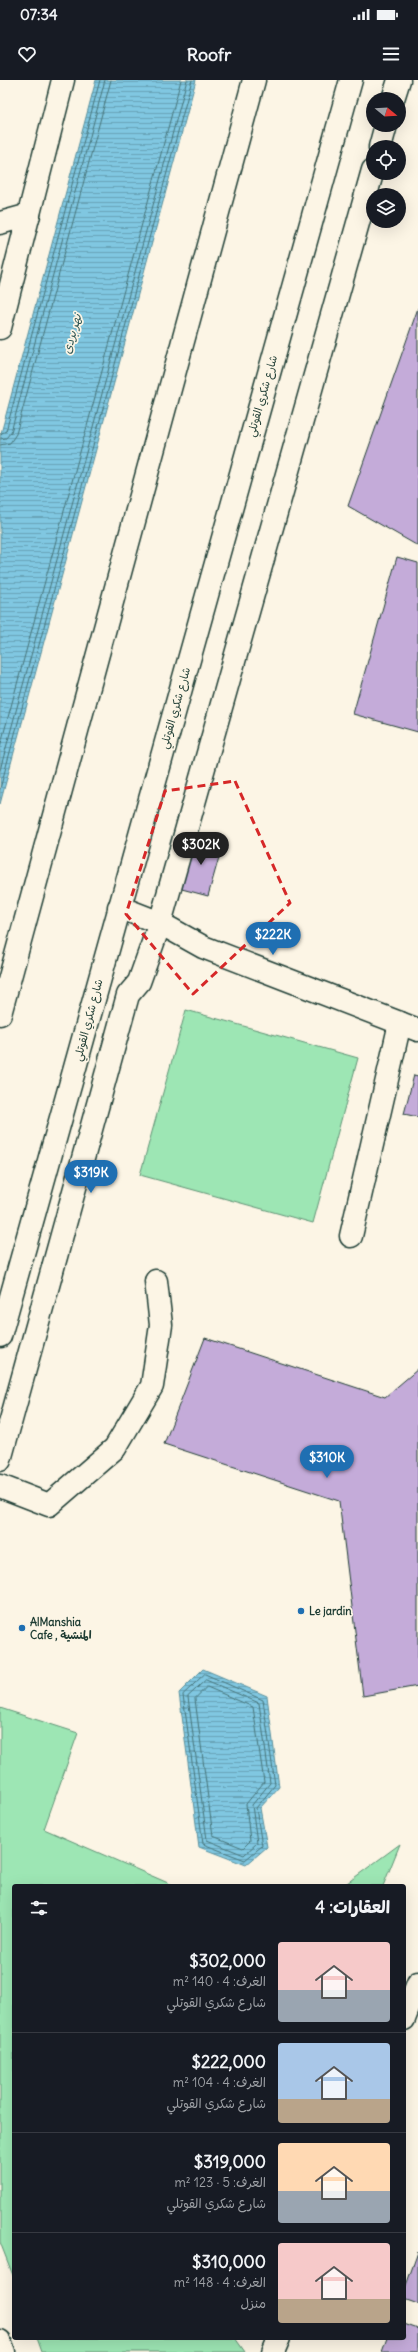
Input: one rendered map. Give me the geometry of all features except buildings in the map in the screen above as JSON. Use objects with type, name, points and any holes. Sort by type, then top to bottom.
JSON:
[{"type":"main road","points":[[0,328],[63,80]]},
{"type":"main road","points":[[0,1014],[254,80]]},
{"type":"main road","name":"شارع شكري القوتلي","points":[[0,1336],[351,80]]},
{"type":"main road","points":[[395,92],[399,80]]},
{"type":"main road","points":[[0,1460],[128,994],[139,982],[160,923],[370,180]]},
{"type":"main road","points":[[0,223],[29,215]]},
{"type":"main road","points":[[119,906],[160,923],[204,947],[409,1026],[351,1236]]},
{"type":"main road","points":[[0,1486],[49,1505],[115,1448],[152,1386],[161,1325],[156,1281]]},
{"type":"main road","points":[[406,2014],[418,1983]]},
{"type":"main road","points":[[274,2352],[278,2340]]},
{"type":"main road","points":[[0,2342],[4,2352]]},
{"type":"highlighted area","points":[[235,781],[290,903],[193,994],[126,914],[165,791]]},
{"type":"green space","points":[[186,1010],[358,1058],[313,1223],[140,1175]]},
{"type":"green space","points":[[0,1708],[78,1733],[44,1829],[170,1884],[12,1884],[12,2273],[0,2242]]},
{"type":"green space","points":[[400,1844],[384,1884],[346,1884]]},
{"type":"green space","points":[[38,2340],[236,2340],[245,2352],[42,2352]]},
{"type":"water","name":"نهر بردى","points":[[96,80],[196,80],[0,804],[0,437]]},
{"type":"water","points":[[203,1669],[267,1696],[279,1787],[260,1808],[267,1847],[246,1865],[199,1847],[179,1693]]},
{"type":"place","name":"Le jardin","points":[[301,1611]]},
{"type":"place","name":"AlManshia Cafe , المنشية","points":[[22,1628]]}]
